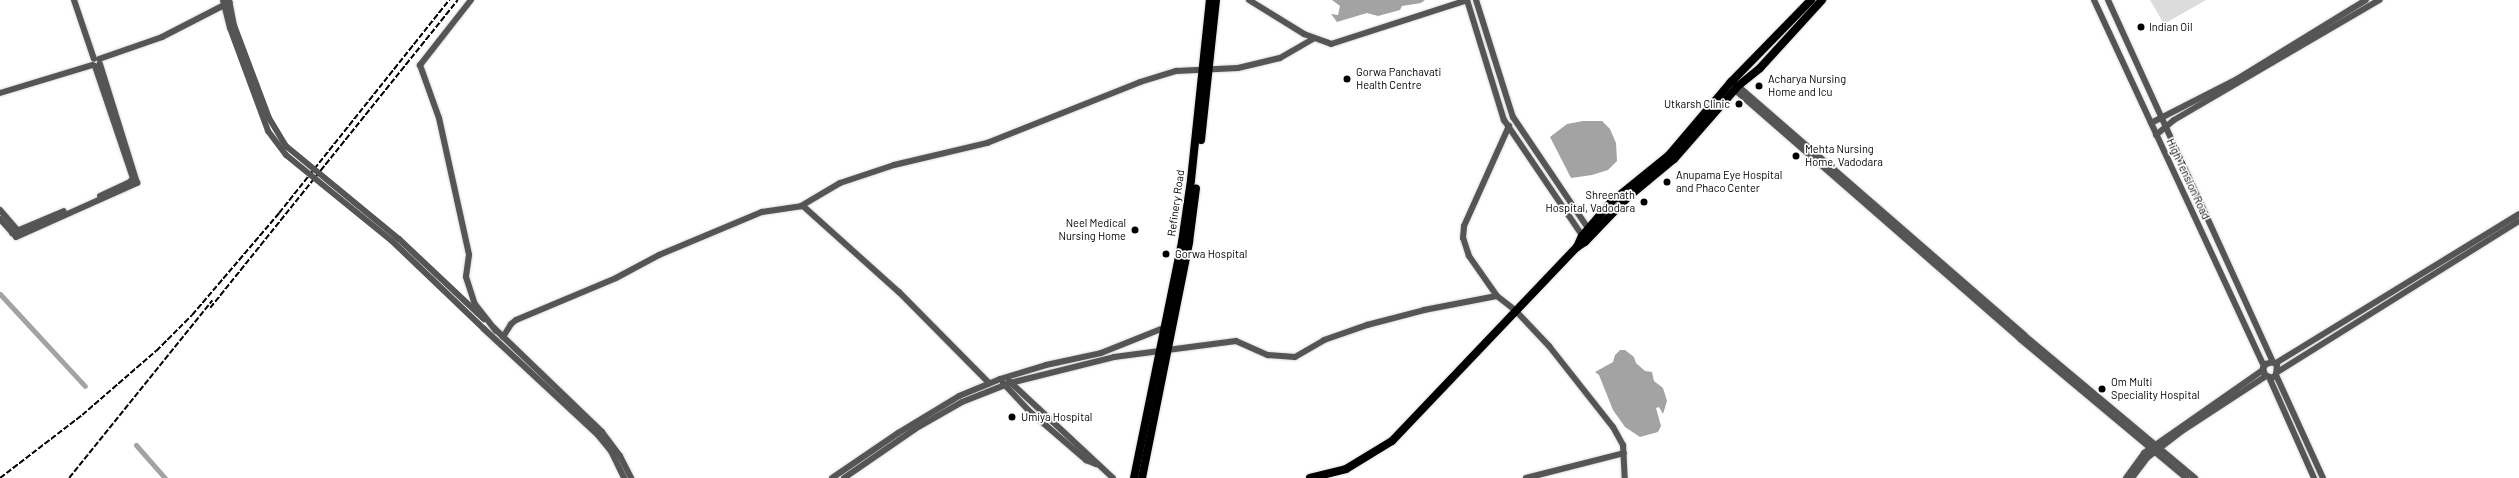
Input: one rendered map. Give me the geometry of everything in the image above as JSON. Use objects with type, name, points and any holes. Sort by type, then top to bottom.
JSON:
[{"type":"main road","name":"Refinery Road","points":[[1205,69],[1210,0]]},
{"type":"main road","name":"Refinery Road","points":[[1142,478],[1169,326],[1216,0]]},
{"type":"main road","points":[[1591,231],[1611,202],[1669,155],[1731,82],[1811,0]]},
{"type":"main road","points":[[1310,478],[1346,469],[1369,458],[1392,441],[1591,231],[1674,159],[1736,88],[1760,68],[1822,0]]},
{"type":"main road","name":"Refinery Road","points":[[1134,478],[1164,352]]},
{"type":"street","points":[[74,0],[97,61]]},
{"type":"street","points":[[17,232],[132,180],[78,0]]},
{"type":"street","points":[[471,0],[420,65],[439,118],[470,257],[466,277],[475,304],[496,331]]},
{"type":"street","points":[[1249,0],[1314,38],[1330,44],[1467,0],[1502,113],[1509,127],[1584,238]]},
{"type":"street","points":[[1476,0],[1513,116],[1591,231]]},
{"type":"street","name":"High Tension Road","points":[[2094,0],[2314,478]]},
{"type":"street","name":"High Tension Road","points":[[2108,0],[2274,363],[2323,478]]},
{"type":"street","points":[[2151,123],[2237,79],[2366,0]]},
{"type":"street","points":[[2156,135],[2166,126],[2379,0]]},
{"type":"street","points":[[0,93],[97,61],[178,30],[226,2],[232,27],[266,125],[283,152],[392,241],[598,436],[611,451],[624,478]]},
{"type":"street","points":[[232,27],[269,118],[286,146],[399,239],[504,337],[602,432],[620,456],[631,478]]},
{"type":"street","points":[[504,337],[511,324],[516,320],[616,278],[659,255],[762,212],[801,206],[840,183],[894,165],[980,145],[1140,82],[1173,72],[1238,68],[1280,58],[1314,38]]},
{"type":"street","points":[[0,90],[97,61]]},
{"type":"street","points":[[1736,88],[2186,478]]},
{"type":"street","points":[[1513,116],[1464,226],[1463,238],[1470,256],[1497,296],[1515,310],[1549,346],[1613,427],[1624,453],[1625,478]]},
{"type":"street","points":[[801,206],[806,208],[899,292],[989,383]]},
{"type":"street","points":[[0,210],[17,232]]},
{"type":"street","points":[[2126,478],[2154,450],[2266,372],[2274,363],[2519,214]]},
{"type":"street","points":[[0,219],[17,232]]},
{"type":"street","points":[[2266,372],[2278,373],[2519,221]]},
{"type":"street","points":[[832,478],[851,469],[962,402],[1007,384],[1114,357],[1164,352],[1236,341],[1268,355],[1295,357],[1324,340],[1367,325],[1424,310],[1497,296]]},
{"type":"street","points":[[844,478],[851,469],[912,424],[959,396],[1003,378],[1046,365],[1101,353],[1169,326]]},
{"type":"street","points":[[1003,378],[1007,384],[1113,478]]},
{"type":"street","points":[[2132,478],[2154,450]]},
{"type":"street","points":[[2154,450],[2195,478]]},
{"type":"street","points":[[1526,478],[1624,453]]},
{"type":"shaded area","points":[[1332,0],[1425,0],[1421,3],[1402,6],[1400,10],[1378,16],[1367,13],[1337,22],[1331,14],[1338,15],[1340,6]]},
{"type":"shaded area","points":[[2150,0],[2206,0],[2164,24]]},
{"type":"shaded area","points":[[1583,121],[1602,121],[1610,129],[1616,143],[1617,161],[1608,170],[1592,175],[1571,178],[1550,137],[1567,124]]},
{"type":"shaded area","points":[[1620,350],[1625,350],[1634,357],[1636,363],[1645,371],[1652,372],[1654,381],[1663,388],[1667,401],[1663,414],[1659,407],[1656,408],[1661,426],[1658,432],[1640,437],[1625,427],[1613,410],[1599,375],[1595,372],[1613,362],[1615,355]]},
{"type":"waterway","points":[[0,294],[85,386]]},
{"type":"waterway","points":[[136,445],[165,478]]},
{"type":"railway","points":[[0,478],[82,415],[156,351],[192,315],[279,213],[449,0]]},
{"type":"railway","points":[[210,308],[458,0]]},
{"type":"railway","points":[[69,478],[212,301]]},
{"type":"place","name":"Indian Oil","points":[[2141,27]]},
{"type":"place","name":"Gorwa Panchavati Health Centre","points":[[1347,79]]},
{"type":"place","name":"Acharya Nursing Home and Icu","points":[[1759,86]]},
{"type":"place","name":"Utkarsh Clinic","points":[[1739,104]]},
{"type":"place","name":"Mehta Nursing Home, Vadodara","points":[[1796,156]]},
{"type":"place","name":"Anupama Eye Hospital and Phaco Center","points":[[1667,182]]},
{"type":"place","name":"Shreenath Hospital, Vadodara","points":[[1644,202]]},
{"type":"place","name":"Neel Medical Nursing Home","points":[[1135,230]]},
{"type":"place","name":"Gorwa Hospital","points":[[1166,254]]},
{"type":"place","name":"Om Multi Speciality Hospital","points":[[2102,389]]},
{"type":"place","name":"Umiya Hospital","points":[[1012,417]]}]
